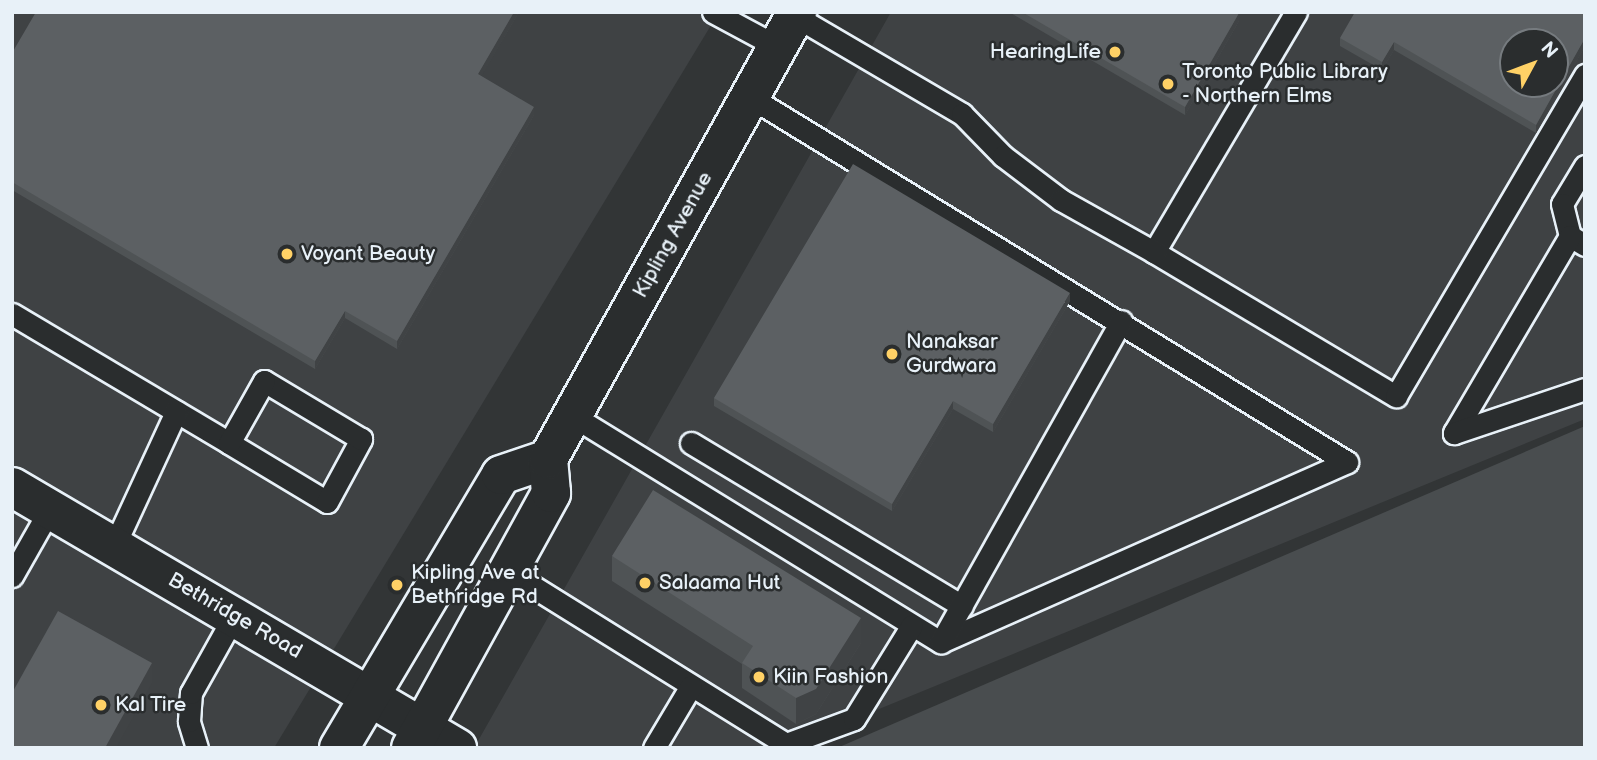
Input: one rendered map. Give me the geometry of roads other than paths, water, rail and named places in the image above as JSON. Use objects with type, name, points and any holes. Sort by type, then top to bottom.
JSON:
[{"type":"main road","name":"Kipling Avenue","points":[[548,459],[790,25]]},
{"type":"main road","points":[[339,748],[501,475],[548,459],[551,493],[417,737]]},
{"type":"main road","name":"Bethridge Road","points":[[12,486],[371,695],[417,737],[457,748]]},
{"type":"lane","points":[[713,12],[790,25],[962,114],[1003,156],[1061,200],[1396,396],[1585,75]]},
{"type":"lane","points":[[1154,252],[1296,12]]},
{"type":"lane","points":[[750,97],[1121,321],[1347,462],[941,642]]},
{"type":"lane","points":[[1585,166],[1562,204],[1577,241],[1454,433],[1585,389]]},
{"type":"lane","points":[[12,314],[327,502],[361,439],[264,382],[229,443]]},
{"type":"lane","points":[[941,642],[1121,321]]},
{"type":"lane","points":[[114,546],[176,412]]},
{"type":"lane","points":[[573,416],[941,642]]},
{"type":"lane","points":[[691,443],[962,606]]},
{"type":"lane","points":[[12,576],[50,509]]},
{"type":"lane","points":[[508,572],[786,744],[854,719],[912,625]]},
{"type":"lane","points":[[197,748],[189,721],[191,693],[234,616]]},
{"type":"lane","points":[[654,748],[691,685]]},
{"type":"place","name":"HearingLife","points":[[1115,52]]},
{"type":"place","name":"Toronto Public Library - Northern Elms","points":[[1168,84]]},
{"type":"place","name":"Voyant Beauty","points":[[287,254]]},
{"type":"place","name":"Nanaksar Gurdwara","points":[[892,354]]},
{"type":"place","name":"Salaama Hut","points":[[645,583]]},
{"type":"place","name":"Kipling Ave at Bethridge Rd","points":[[397,585]]},
{"type":"place","name":"Kiin Fashion","points":[[759,677]]},
{"type":"place","name":"Kal Tire","points":[[101,705]]}]
